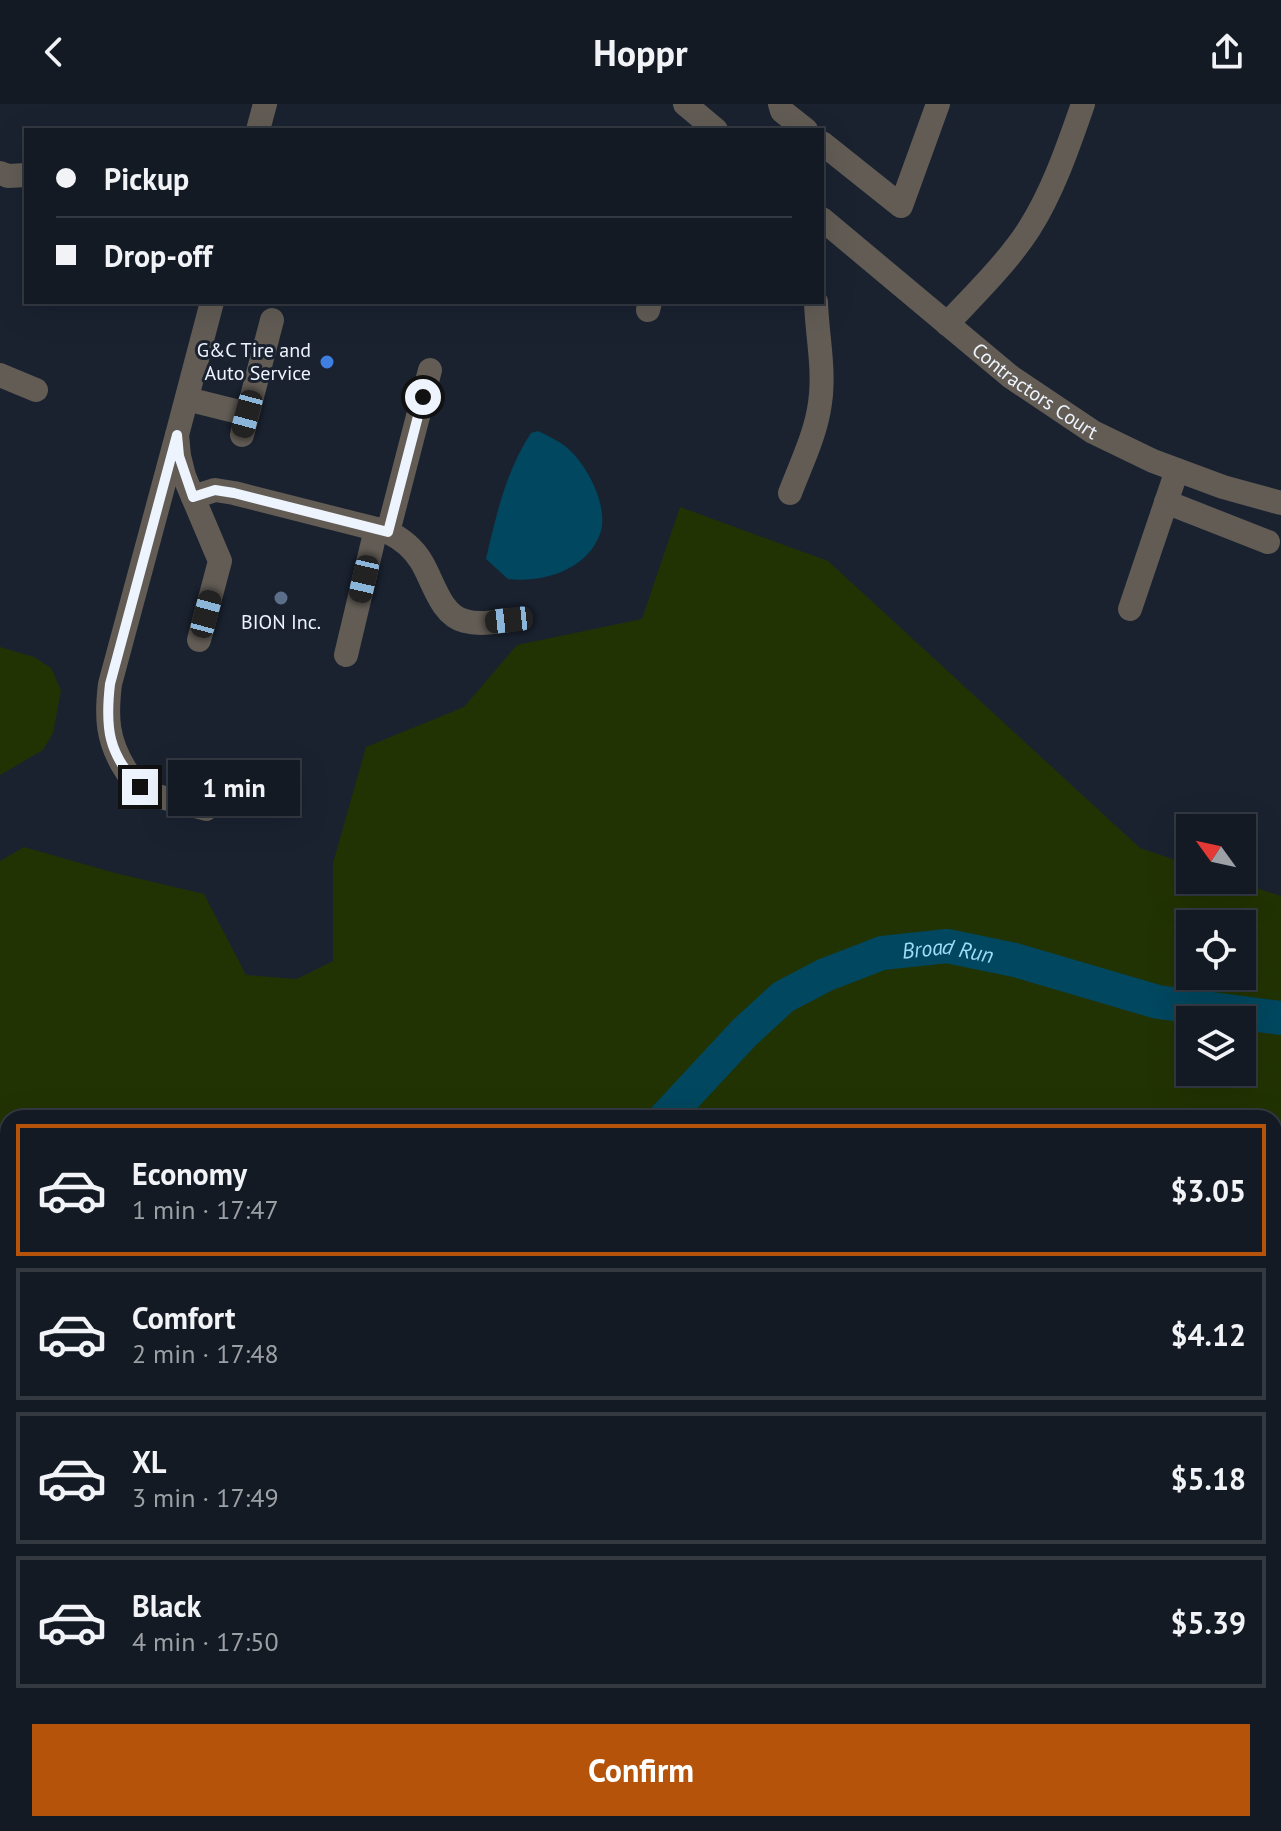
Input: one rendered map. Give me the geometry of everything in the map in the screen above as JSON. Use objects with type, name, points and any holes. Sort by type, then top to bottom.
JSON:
[{"type":"street","points":[[259,128],[265,104]]},
{"type":"street","points":[[685,104],[710,128]]},
{"type":"street","points":[[824,145],[901,206],[938,104]]},
{"type":"street","points":[[947,324],[990,279],[1028,230],[1060,169],[1083,104]]},
{"type":"street","points":[[777,115],[802,128]]},
{"type":"street","points":[[0,173],[24,175]]},
{"type":"street","name":"Contractors Court","points":[[826,232],[1011,377],[1093,432],[1153,461],[1223,487],[1281,503]]},
{"type":"street","points":[[206,809],[149,793],[129,776],[111,744],[108,703],[110,684],[211,304]]},
{"type":"street","points":[[790,493],[820,403],[822,370],[816,304]]},
{"type":"street","points":[[187,399],[244,425],[272,320]]},
{"type":"street","points":[[346,655],[430,370]]},
{"type":"street","points":[[0,375],[36,390]]},
{"type":"street","points":[[177,435],[179,456],[220,561],[199,640]]},
{"type":"street","points":[[1130,609],[1177,470]]},
{"type":"street","points":[[193,497],[215,490],[234,493],[382,531],[410,546],[452,615],[474,623],[509,620]]},
{"type":"street","points":[[1166,502],[1268,542]]},
{"type":"green space","points":[[680,507],[828,561],[1140,848],[1176,860],[1176,894],[1256,894],[1256,888],[1281,896],[1281,1110],[0,1110],[0,861],[24,847],[204,894],[246,975],[297,979],[333,961],[333,863],[366,747],[464,707],[517,645],[642,619]]},
{"type":"green space","points":[[0,647],[34,657],[51,668],[61,690],[53,733],[43,750],[0,775]]},
{"type":"water","points":[[538,431],[565,446],[588,474],[602,511],[600,534],[585,557],[562,572],[535,579],[508,579],[486,559],[508,478],[531,433]]},
{"type":"waterway","name":"Broad Run","points":[[672,1110],[744,1033],[783,997],[825,975],[882,953],[947,946],[1015,960],[1158,1002],[1281,1018]]},
{"type":"place","name":"G&C Tire and Auto Service","points":[[327,362]]},
{"type":"place","name":"BION Inc.","points":[[281,598]]},
{"type":"route","points":[[140,787],[129,776],[111,744],[108,703],[110,684],[177,435],[184,476],[193,497],[215,490],[234,493],[388,532],[423,397]]}]
